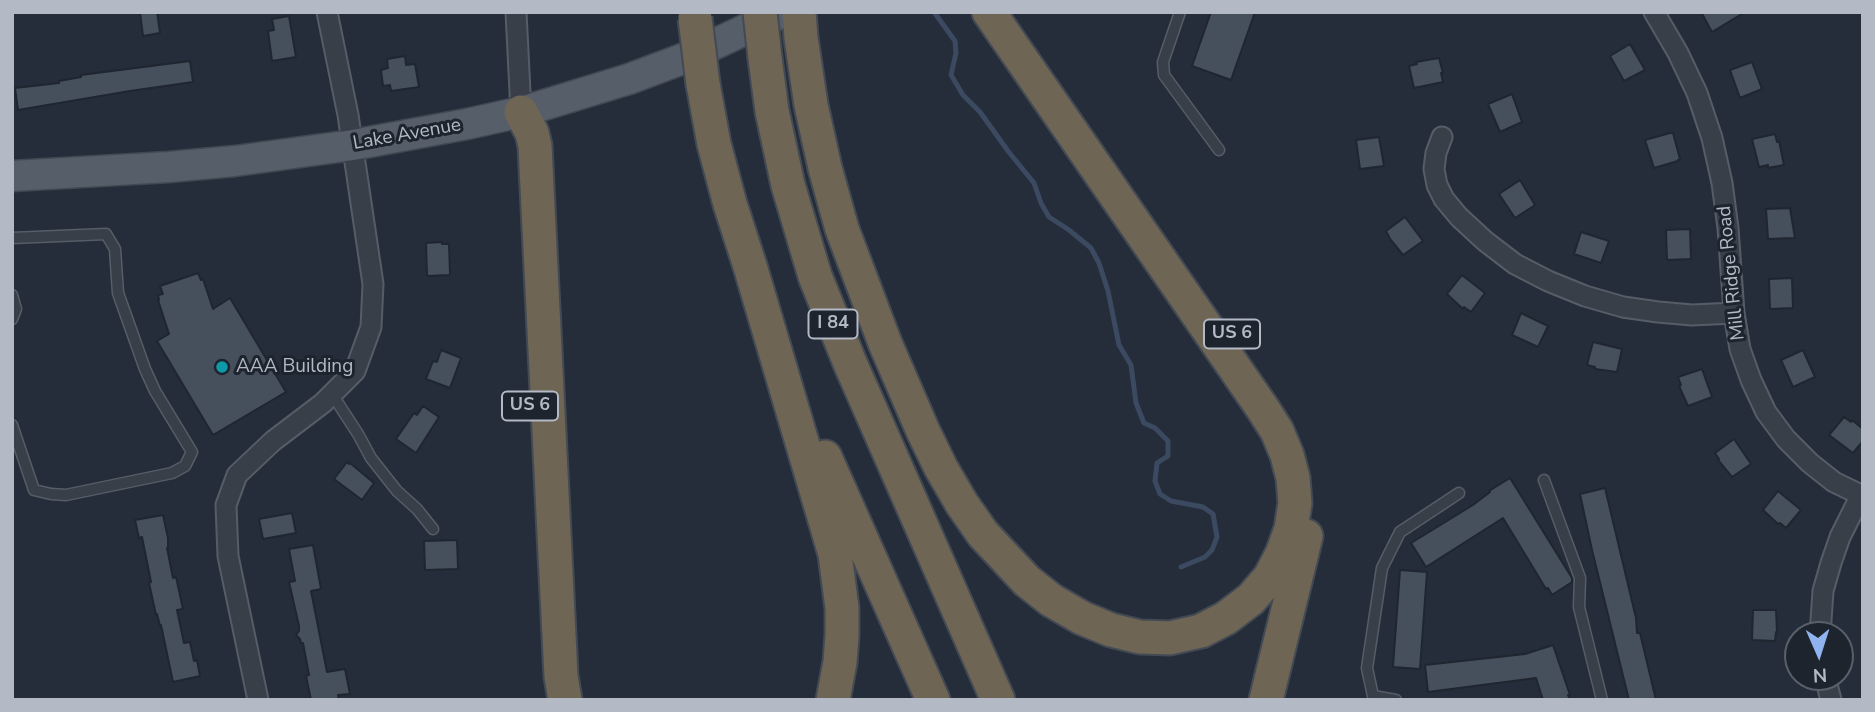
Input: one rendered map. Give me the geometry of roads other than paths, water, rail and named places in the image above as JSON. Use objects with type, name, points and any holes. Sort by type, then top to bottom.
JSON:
[{"type":"highway","name":"I 84","points":[[760,12],[772,111],[785,174],[818,285],[998,700]]},
{"type":"highway","points":[[794,21],[825,168],[842,229],[880,332],[923,431],[941,468],[969,514],[983,534],[1027,581],[1051,600],[1082,618],[1111,630],[1140,637],[1170,638],[1201,631],[1226,618],[1251,599],[1270,577],[1282,554],[1291,529],[1295,503],[1293,478],[1287,455],[1277,431],[1263,409],[989,12]]},
{"type":"highway","name":"US 6","points":[[1009,12],[1277,400],[1303,450],[1309,476],[1311,504],[1307,533],[1266,700]]},
{"type":"highway","name":"I 84","points":[[694,14],[714,144],[750,266],[795,387],[933,700]]},
{"type":"highway","name":"US 6","points":[[521,113],[517,146],[544,678],[548,700]]},
{"type":"highway","points":[[521,113],[533,134],[535,146],[561,676],[565,700]]},
{"type":"highway","points":[[750,266],[835,554],[842,608],[842,635],[840,662],[832,700]]},
{"type":"main road","name":"Lake Avenue","points":[[12,176],[222,163],[408,136],[521,113],[629,79],[794,21]]},
{"type":"street","points":[[258,700],[229,556],[226,505],[237,475],[274,441],[323,403],[355,371],[371,327],[373,284],[353,145],[327,12]]},
{"type":"street","points":[[516,12],[521,113]]},
{"type":"street","name":"Mill Ridge Road","points":[[1654,12],[1683,63],[1713,138],[1728,228],[1734,313],[1740,349],[1751,380],[1766,412],[1786,439],[1834,482],[1862,496]]},
{"type":"street","points":[[1441,137],[1434,169],[1437,185],[1444,199],[1485,241],[1515,264],[1585,296],[1623,307],[1692,315],[1734,313]]},
{"type":"street","points":[[1821,621],[1823,591],[1831,563],[1840,537],[1862,496]]},
{"type":"lane","points":[[1180,12],[1163,62],[1164,75],[1219,150]]},
{"type":"lane","points":[[12,239],[106,233],[115,249],[118,293],[145,369],[155,391],[192,452],[185,466],[172,473],[66,495],[51,495],[34,489],[12,425]]},
{"type":"lane","points":[[12,295],[16,309],[12,319]]},
{"type":"lane","points":[[331,394],[358,434],[370,458],[433,529]]},
{"type":"lane","points":[[1544,480],[1580,578],[1579,607],[1602,700]]},
{"type":"lane","points":[[1396,700],[1373,696],[1367,668],[1382,568],[1400,532],[1459,493]]},
{"type":"waterway","points":[[934,12],[955,41],[956,53],[951,75],[963,95],[980,112],[1034,183],[1049,217],[1091,248],[1099,263],[1108,291],[1119,345],[1131,365],[1136,403],[1144,423],[1155,428],[1168,441],[1168,456],[1157,463],[1155,481],[1160,494],[1171,501],[1203,507],[1213,514],[1217,537],[1212,550],[1205,557],[1181,567]]},
{"type":"place","name":"AAA Building","points":[[222,367]]}]
